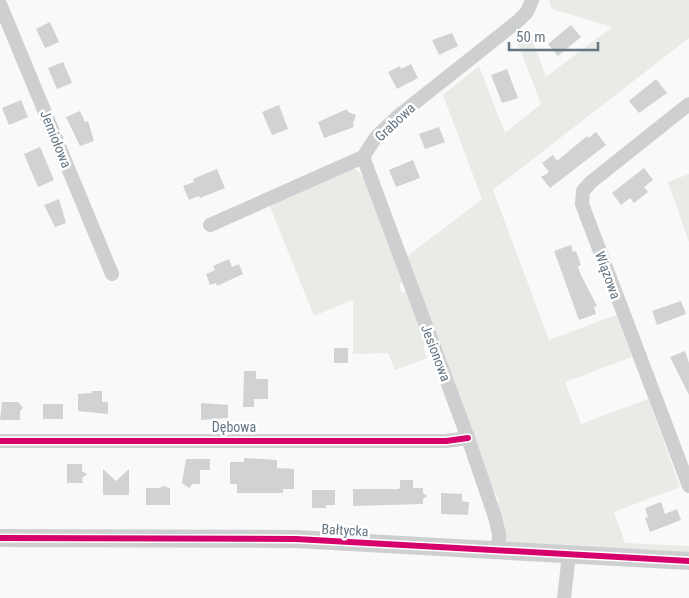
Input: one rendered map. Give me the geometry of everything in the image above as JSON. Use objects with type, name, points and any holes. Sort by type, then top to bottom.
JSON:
[{"type":"street","name":"Grabowa","points":[[364,157],[376,137],[397,116],[518,22],[527,12],[532,0]]},
{"type":"street","name":"Jemiołowa","points":[[0,4],[112,274]]},
{"type":"street","name":"Wiązowa","points":[[689,104],[591,182],[583,191],[582,204],[689,486]]},
{"type":"street","points":[[210,225],[364,157]]},
{"type":"street","name":"Jesionowa","points":[[364,157],[468,438],[495,517],[499,534],[498,552]]},
{"type":"street","name":"Dębowa","points":[[0,440],[446,441],[468,438]]},
{"type":"street","name":"Bałtycka","points":[[0,538],[296,539],[498,552],[689,561]]},
{"type":"street","points":[[564,598],[569,555]]},
{"type":"shaded area","points":[[549,0],[689,0],[689,38],[493,190],[549,340],[616,315],[632,357],[565,382],[581,424],[648,399],[680,487],[614,512],[625,543],[689,546],[689,554],[508,544],[505,541],[497,505],[499,500],[495,492],[491,490],[422,304],[424,300],[421,291],[418,290],[405,258],[482,199],[443,95],[479,66],[505,133],[541,104],[516,38],[528,28],[546,77],[612,27],[552,9]]},
{"type":"shaded area","points":[[351,167],[357,170],[365,180],[404,280],[399,286],[402,292],[409,293],[427,341],[423,347],[427,358],[395,370],[388,353],[353,354],[353,300],[314,316],[268,202]]},
{"type":"shaded area","points":[[689,174],[689,242],[668,182]]},
{"type":"building","points":[[50,22],[59,42],[45,48],[36,29]]},
{"type":"building","points":[[571,25],[581,37],[558,56],[548,44]]},
{"type":"building","points":[[452,33],[458,46],[439,55],[432,40]]},
{"type":"building","points":[[63,62],[72,83],[57,89],[48,68]]},
{"type":"building","points":[[411,64],[418,78],[397,89],[388,72],[400,66],[401,69]]},
{"type":"building","points":[[507,69],[518,98],[502,103],[491,75]]},
{"type":"building","points":[[656,79],[667,93],[639,113],[629,101]]},
{"type":"building","points":[[21,100],[28,117],[9,125],[2,108]]},
{"type":"building","points":[[279,105],[288,129],[272,135],[262,112]]},
{"type":"building","points":[[347,109],[348,112],[356,115],[354,127],[324,138],[318,122]]},
{"type":"building","points":[[80,111],[85,122],[88,121],[94,141],[80,146],[66,117]]},
{"type":"building","points":[[439,127],[445,142],[425,149],[419,134]]},
{"type":"building","points":[[596,132],[606,145],[550,188],[541,177],[549,172],[542,163],[553,155],[557,161],[587,136],[588,138]]},
{"type":"building","points":[[40,147],[54,180],[38,187],[24,154]]},
{"type":"building","points":[[413,160],[420,178],[396,187],[389,170]]},
{"type":"building","points":[[644,168],[653,180],[644,187],[648,192],[634,203],[630,198],[621,205],[612,193]]},
{"type":"building","points":[[217,169],[225,188],[200,198],[199,196],[189,200],[183,186],[194,182],[193,179]]},
{"type":"building","points":[[59,199],[66,223],[55,227],[44,205]]},
{"type":"building","points":[[571,245],[573,252],[576,251],[581,265],[578,266],[580,273],[597,306],[594,307],[596,314],[579,320],[554,251]]},
{"type":"building","points":[[229,259],[232,267],[239,264],[243,274],[217,286],[216,283],[210,285],[206,274],[215,270],[213,266]]},
{"type":"building","points":[[681,301],[686,314],[657,325],[652,311]]},
{"type":"building","points":[[334,348],[348,348],[348,363],[334,363]]},
{"type":"building","points":[[685,351],[689,363],[689,395],[670,357]]},
{"type":"building","points":[[244,371],[256,371],[256,379],[268,379],[268,399],[254,399],[254,407],[243,407]]},
{"type":"building","points":[[92,391],[102,391],[102,402],[108,402],[108,414],[78,411],[78,394],[92,393]]},
{"type":"building","points":[[2,402],[18,402],[23,408],[20,411],[20,420],[0,420]]},
{"type":"building","points":[[201,403],[228,405],[228,418],[201,420]]},
{"type":"building","points":[[43,404],[63,404],[63,419],[43,419]]},
{"type":"building","points":[[244,458],[277,460],[277,468],[294,469],[294,489],[283,489],[283,493],[237,493],[237,484],[230,484],[230,462],[244,462]]},
{"type":"building","points":[[186,459],[210,459],[210,470],[200,470],[200,484],[193,484],[189,488],[182,483]]},
{"type":"building","points":[[67,464],[82,464],[82,471],[87,474],[82,478],[83,483],[67,483]]},
{"type":"building","points":[[103,469],[116,481],[129,469],[129,495],[103,495]]},
{"type":"building","points":[[400,480],[413,480],[413,488],[423,488],[423,493],[427,496],[423,499],[423,504],[353,506],[353,489],[398,489],[400,488]]},
{"type":"building","points":[[163,486],[170,488],[170,505],[146,505],[146,488],[160,488]]},
{"type":"building","points":[[312,490],[335,490],[335,505],[326,505],[326,508],[312,508]]},
{"type":"building","points":[[441,493],[462,494],[462,501],[469,502],[468,515],[441,514]]},
{"type":"building","points":[[661,502],[665,514],[677,509],[681,520],[650,532],[645,518],[648,517],[645,508]]},
{"type":"cycle path","points":[[0,441],[446,441],[468,438]]},
{"type":"cycle path","points":[[0,538],[296,539],[689,561]]}]
